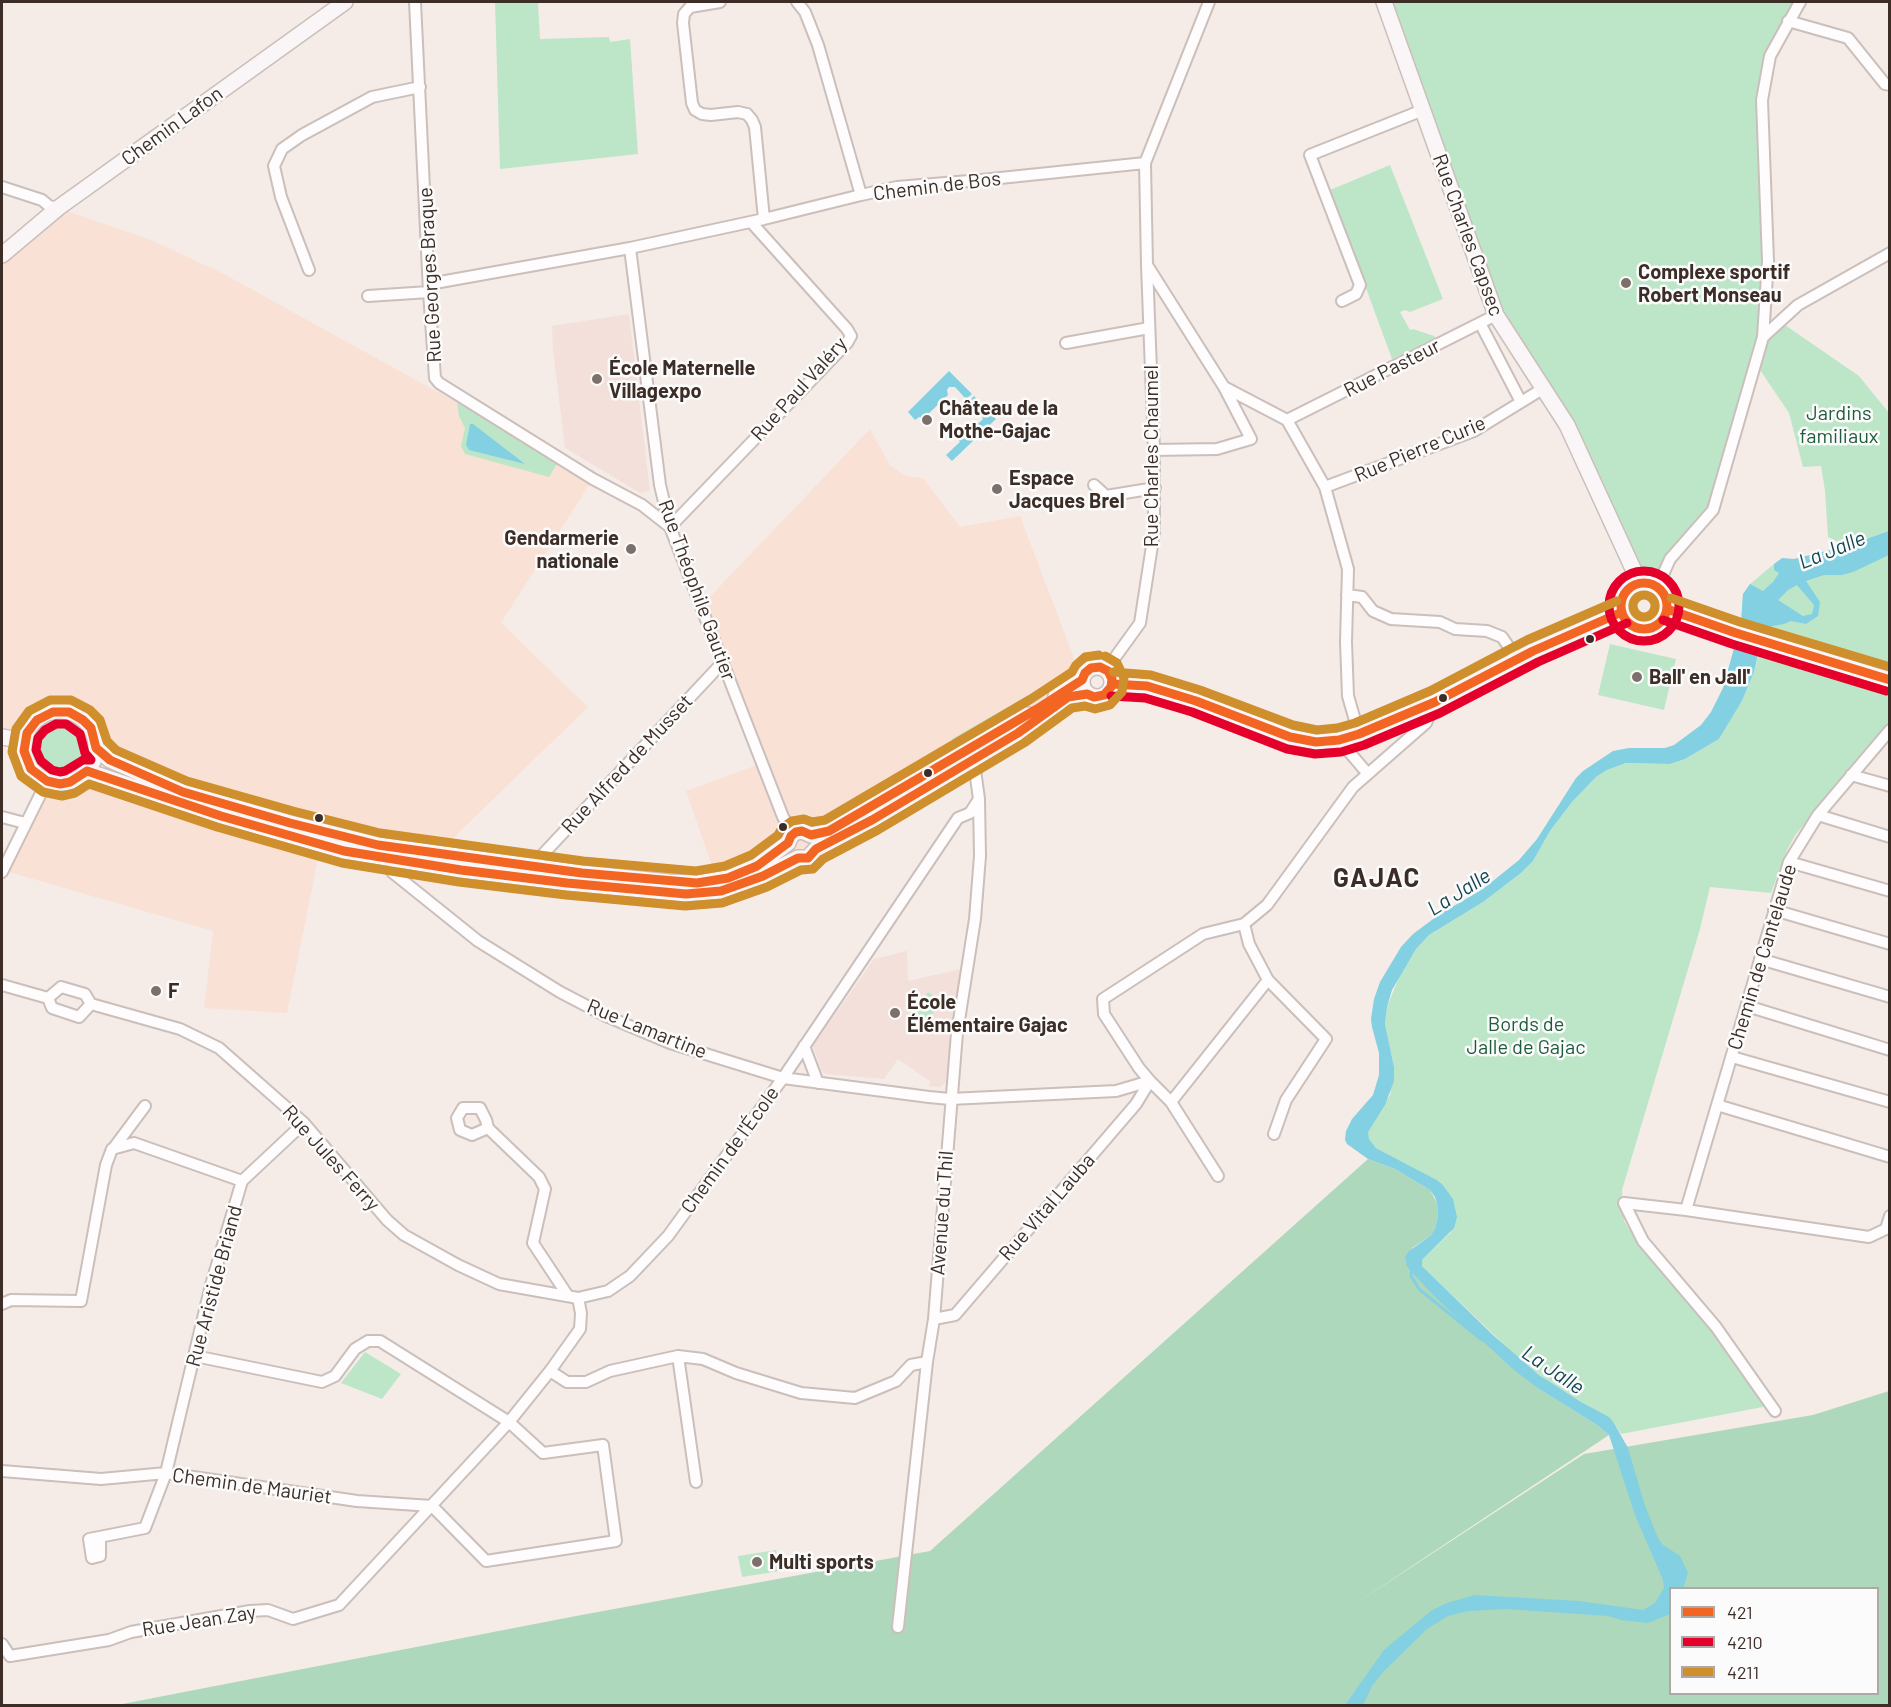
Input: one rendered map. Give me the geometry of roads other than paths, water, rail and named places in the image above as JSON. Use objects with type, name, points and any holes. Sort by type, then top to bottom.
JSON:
[{"type":"main road","name":"Chemin Lafon","points":[[2,255],[58,208],[345,2]]},
{"type":"main road","name":"Rue Charles Capsec","points":[[1384,2],[1496,315],[1567,425],[1631,564],[1650,586]]},
{"type":"main road","points":[[1650,586],[1666,601],[1667,609],[1660,623],[1646,629],[1631,625],[1622,612],[1622,602],[1626,593],[1633,587],[1650,586]]},
{"type":"main road","points":[[1667,609],[1736,633],[1890,680]]},
{"type":"main road","points":[[1109,677],[1110,691],[1101,697],[1094,697],[1084,687],[1085,673],[1091,668],[1100,667],[1109,677],[1196,700],[1290,737],[1316,742],[1339,740],[1435,702],[1517,659],[1622,612]]},
{"type":"main road","points":[[87,771],[251,825],[344,850],[396,860],[533,879],[686,894],[721,891],[763,876],[798,858],[808,858],[814,842],[872,820],[967,757],[1046,714],[1084,687]]},
{"type":"main road","points":[[62,711],[76,715],[91,728],[96,748],[92,764],[87,771],[79,778],[60,784],[47,781],[39,776],[27,761],[25,741],[37,720],[53,712],[62,711]]},
{"type":"main road","points":[[2,737],[25,741]]},
{"type":"main road","points":[[96,748],[110,760],[183,792],[290,823],[378,844],[531,867],[698,883],[728,878],[757,867],[802,831],[814,842]]},
{"type":"main road","points":[[791,839],[791,854],[798,858]]},
{"type":"street","name":"Rue Georges Braque","points":[[415,2],[435,378],[439,383],[592,479],[642,505],[670,527]]},
{"type":"street","points":[[720,2],[690,7],[684,14],[683,23],[692,103],[695,110],[702,114],[711,116],[738,112],[747,114],[752,120],[764,219]]},
{"type":"street","name":"Chemin de Bos","points":[[797,2],[805,12],[818,45],[861,195],[897,187],[1145,164]]},
{"type":"street","points":[[1145,164],[1209,2]]},
{"type":"street","points":[[1650,586],[1670,559],[1713,510],[1763,337],[1768,261],[1762,100],[1770,56],[1800,2]]},
{"type":"street","points":[[1788,21],[1848,38],[1885,84],[1890,85]]},
{"type":"street","points":[[309,270],[279,187],[274,166],[282,149],[302,135],[372,97],[420,87]]},
{"type":"street","points":[[1342,301],[1356,294],[1360,285],[1310,155],[1423,110]]},
{"type":"street","name":"Rue Charles Chaumel","points":[[1109,677],[1140,623],[1154,533],[1155,488],[1145,164]]},
{"type":"street","points":[[2,187],[42,200],[58,208]]},
{"type":"street","points":[[368,296],[429,288],[630,248],[861,195]]},
{"type":"street","name":"Rue Paul Valéry","points":[[670,527],[847,343],[851,336],[847,328],[751,222]]},
{"type":"street","name":"Rue Théophile Gautier","points":[[630,248],[660,485],[670,527],[791,839]]},
{"type":"street","points":[[1763,337],[1798,305],[1890,253]]},
{"type":"street","points":[[1147,265],[1224,387],[1251,439],[1217,449],[1154,450]]},
{"type":"street","name":"Rue Pasteur","points":[[1287,420],[1496,315]]},
{"type":"street","points":[[1480,323],[1521,402]]},
{"type":"street","points":[[1066,344],[1149,328]]},
{"type":"street","points":[[1224,387],[1287,420],[1325,487],[1348,569],[1348,696],[1359,734]]},
{"type":"street","name":"Rue Pierre Curie","points":[[1325,487],[1474,431],[1544,388]]},
{"type":"street","points":[[1094,485],[1106,496],[1155,488]]},
{"type":"street","points":[[1347,595],[1362,597],[1373,611],[1391,619],[1440,622],[1455,629],[1487,631],[1502,637],[1517,659]]},
{"type":"street","name":"Rue Alfred de Musset","points":[[531,867],[723,662]]},
{"type":"street","points":[[1218,1176],[1171,1102],[1139,1068],[1104,1014],[1102,999],[1203,934],[1244,924],[1267,904],[1346,796],[1426,723],[1435,702]]},
{"type":"street","name":"Chemin de Cantelaude","points":[[1686,1210],[1789,862],[1818,815],[1890,730]]},
{"type":"street","points":[[1339,740],[1368,774]]},
{"type":"street","points":[[967,757],[975,770],[979,799]]},
{"type":"street","points":[[1851,775],[1890,786]]},
{"type":"street","points":[[2,872],[47,781]]},
{"type":"street","name":"Chemin de l'École","points":[[573,1297],[608,1291],[630,1276],[668,1236],[783,1078],[958,818],[970,813],[979,799]]},
{"type":"street","name":"Avenue du Thil","points":[[898,1627],[927,1362],[934,1319],[957,1033],[975,919],[980,856],[979,799]]},
{"type":"street","points":[[1818,815],[1890,837]]},
{"type":"street","points":[[2,817],[25,824]]},
{"type":"street","name":"Rue Lamartine","points":[[396,860],[392,872],[478,941],[542,982],[606,1016],[670,1043],[783,1078],[950,1099],[1116,1091],[1150,1081]]},
{"type":"street","points":[[1789,862],[1890,891]]},
{"type":"street","points":[[1774,910],[1890,944]]},
{"type":"street","points":[[1244,924],[1250,944],[1268,981],[1326,1039],[1286,1100],[1274,1134]]},
{"type":"street","points":[[1760,959],[1890,997]]},
{"type":"street","points":[[1171,1102],[1268,981]]},
{"type":"street","points":[[2,985],[48,998],[52,1008],[79,1017],[91,1004]]},
{"type":"street","name":"Rue Jules Ferry","points":[[48,998],[61,987],[85,994],[91,1004],[180,1029],[219,1048],[304,1123],[387,1220],[404,1234],[458,1265],[500,1284],[573,1297]]},
{"type":"street","points":[[1747,1006],[1890,1050]]},
{"type":"street","points":[[804,1046],[818,1083]]},
{"type":"street","points":[[1732,1057],[1890,1102]]},
{"type":"street","name":"Rue Vital Lauba","points":[[934,1319],[955,1315],[1136,1104],[1150,1081]]},
{"type":"street","points":[[1717,1105],[1890,1156]]},
{"type":"street","points":[[2,1304],[11,1300],[81,1301],[106,1165],[112,1149],[145,1106]]},
{"type":"street","name":"Rue Aristide Briand","points":[[100,1537],[145,1528],[166,1473],[211,1285],[242,1180],[304,1123]]},
{"type":"street","points":[[195,1356],[322,1382],[335,1376],[355,1348],[368,1341],[380,1341],[509,1422],[543,1453],[603,1445],[616,1541],[486,1561],[432,1506],[509,1422],[580,1329],[581,1313],[573,1297],[533,1242],[545,1190],[539,1177],[488,1128]]},
{"type":"street","points":[[112,1149],[134,1143],[242,1180]]},
{"type":"street","points":[[1775,1410],[1716,1327],[1643,1241],[1624,1203],[1869,1237],[1886,1229],[1890,1216]]},
{"type":"street","points":[[550,1371],[567,1382],[586,1382],[610,1371],[678,1356],[703,1359],[736,1373],[801,1393],[855,1398],[896,1381],[911,1365],[927,1362]]},
{"type":"street","points":[[678,1356],[696,1482]]},
{"type":"street","name":"Chemin de Mauriet","points":[[2,1471],[101,1479],[166,1473],[348,1500],[432,1506]]},
{"type":"street","name":"Rue Jean Zay","points":[[2,1644],[10,1656],[109,1640],[131,1632],[250,1611],[268,1610],[293,1619],[339,1605],[432,1506]]},
{"type":"water","points":[[949,371],[972,394],[966,399],[955,387],[949,387],[948,395],[924,418],[919,417],[915,420],[908,412]]},
{"type":"water","points":[[974,396],[996,419],[952,461],[946,455],[960,442],[957,439],[975,422],[979,423],[983,419],[981,414],[968,402]]},
{"type":"water","points":[[470,424],[525,464],[469,450],[466,445]]},
{"type":"water","points":[[1889,531],[1889,555],[1853,572],[1842,575],[1824,575],[1806,581],[1820,602],[1818,616],[1806,624],[1791,621],[1767,627],[1763,632],[1754,672],[1742,701],[1719,739],[1685,759],[1670,764],[1626,763],[1596,777],[1572,802],[1550,831],[1533,861],[1521,873],[1483,902],[1429,935],[1416,949],[1392,990],[1387,1007],[1385,1024],[1394,1067],[1394,1081],[1385,1105],[1368,1132],[1369,1139],[1376,1148],[1435,1179],[1442,1184],[1453,1199],[1457,1217],[1454,1228],[1422,1260],[1422,1266],[1493,1335],[1539,1375],[1609,1417],[1614,1423],[1628,1448],[1645,1506],[1658,1538],[1663,1545],[1680,1556],[1688,1573],[1683,1587],[1669,1587],[1669,1614],[1648,1623],[1608,1616],[1506,1609],[1468,1611],[1448,1616],[1427,1629],[1384,1671],[1372,1686],[1363,1705],[1345,1705],[1384,1650],[1432,1610],[1447,1603],[1475,1595],[1579,1601],[1643,1610],[1655,1603],[1664,1588],[1663,1580],[1635,1515],[1609,1435],[1514,1370],[1434,1296],[1407,1267],[1405,1257],[1409,1251],[1430,1236],[1435,1229],[1438,1216],[1435,1197],[1430,1190],[1395,1169],[1368,1159],[1347,1144],[1346,1131],[1352,1119],[1373,1095],[1379,1075],[1379,1053],[1371,1019],[1374,999],[1380,982],[1401,947],[1413,934],[1440,914],[1483,889],[1519,860],[1537,839],[1576,778],[1583,771],[1613,751],[1629,748],[1665,748],[1674,745],[1701,725],[1711,712],[1723,688],[1741,623],[1743,594],[1750,584],[1763,591],[1779,573],[1774,570],[1774,564],[1782,558],[1794,559],[1847,546]],"holes":[[[1797,585],[1814,605],[1812,614],[1803,616],[1778,600]]]},
{"type":"waterway","name":"La Jalle","points":[[1412,1268],[1411,1276],[1419,1289],[1482,1340]]},
{"type":"place","name":"Complexe sportif Robert Monseau","points":[[1626,283]]},
{"type":"place","name":"École Maternelle Villagexpo","points":[[597,379]]},
{"type":"place","name":"Château de la Mothe-Gajac","points":[[927,420]]},
{"type":"place","name":"Espace Jacques Brel","points":[[997,489]]},
{"type":"place","name":"Gendarmerie nationale","points":[[631,549]]},
{"type":"place","name":"Ball' en Jall'","points":[[1637,677]]},
{"type":"place","name":"F","points":[[156,991]]},
{"type":"place","name":"École Élémentaire Gajac","points":[[895,1013]]},
{"type":"place","name":"Multi sports","points":[[757,1562]]},
{"type":"district","name":"GAJAC","points":[[1377,878]]},
{"type":"park label","name":"Jardins familiaux","points":[[1839,424]]},
{"type":"park label","name":"Bords de Jalle de Gajac","points":[[1526,1036]]}]
